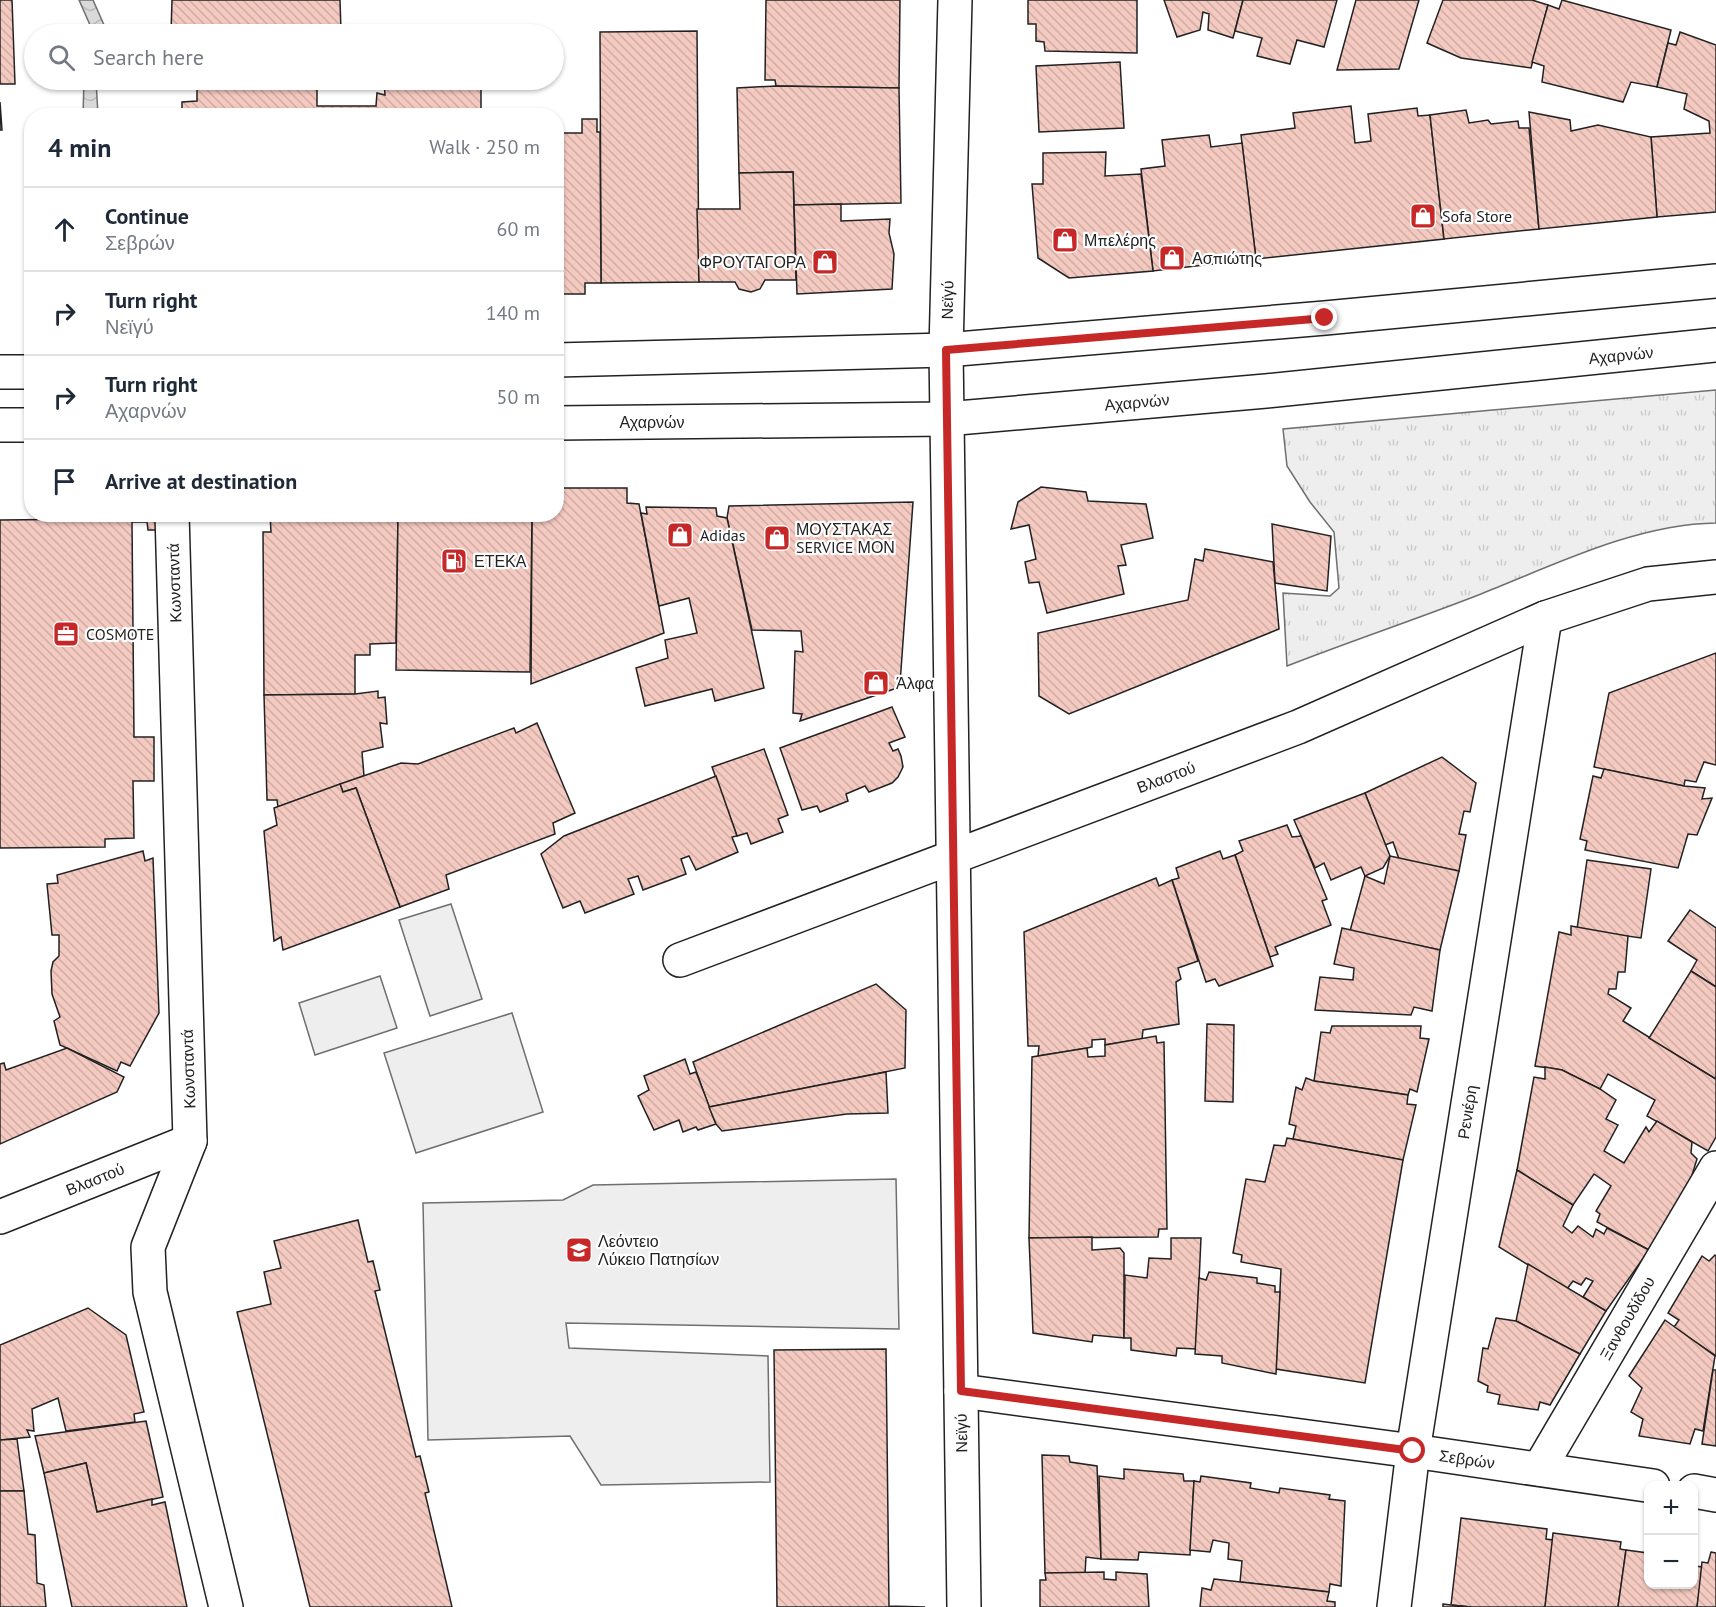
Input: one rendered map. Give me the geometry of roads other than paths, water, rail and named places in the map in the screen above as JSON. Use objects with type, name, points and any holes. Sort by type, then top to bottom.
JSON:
[{"type":"street","name":"Νεϊγύ","points":[[955,0],[946,419],[963,1607]]},
{"type":"street","points":[[564,360],[946,350],[1337,317],[1716,281]]},
{"type":"street","name":"Αχαρνών","points":[[564,423],[946,419],[1266,391],[1716,345]]},
{"type":"street","points":[[0,372],[24,372]]},
{"type":"street","points":[[0,425],[24,425]]},
{"type":"street","name":"Κωνσταντά","points":[[172,522],[190,1142],[148,1247],[150,1292],[226,1607]]},
{"type":"street","name":"Βλαστού","points":[[680,960],[1298,727],[1545,618],[1648,584],[1716,578]]},
{"type":"street","name":"Ρενιέρη","points":[[1394,1607],[1413,1451],[1545,618]]},
{"type":"street","name":"Βλαστού","points":[[0,1217],[190,1142]]},
{"type":"street","name":"Ξανθουδίδου","points":[[1539,1469],[1716,1168]]},
{"type":"street","name":"Σεβρών","points":[[961,1391],[1644,1484]]},
{"type":"street","points":[[1698,1492],[1716,1495]]},
{"type":"water","points":[[79,0],[93,0],[104,24],[90,24]]},
{"type":"water","points":[[84,90],[97,90],[98,108],[83,108]]},
{"type":"place","name":"Sofa Store","points":[[1423,216]]},
{"type":"place","name":"Μπελέρης","points":[[1065,240]]},
{"type":"place","name":"Ασπιώτης","points":[[1172,258]]},
{"type":"place","name":"ΦΡΟΥΤΑΓΟΡΑ","points":[[825,262]]},
{"type":"place","name":"Adidas","points":[[680,535]]},
{"type":"place","name":"ΜΟΥΣΤΑΚΑΣ SERVICE ΜΟΝ","points":[[777,538]]},
{"type":"place","name":"ΕΤΕΚΑ","points":[[454,561]]},
{"type":"place","name":"COSMOTE","points":[[66,634]]},
{"type":"place","name":"Άλφα","points":[[876,683]]},
{"type":"place","name":"Λεόντειο Λύκειο Πατησίων","points":[[579,1250]]}]
